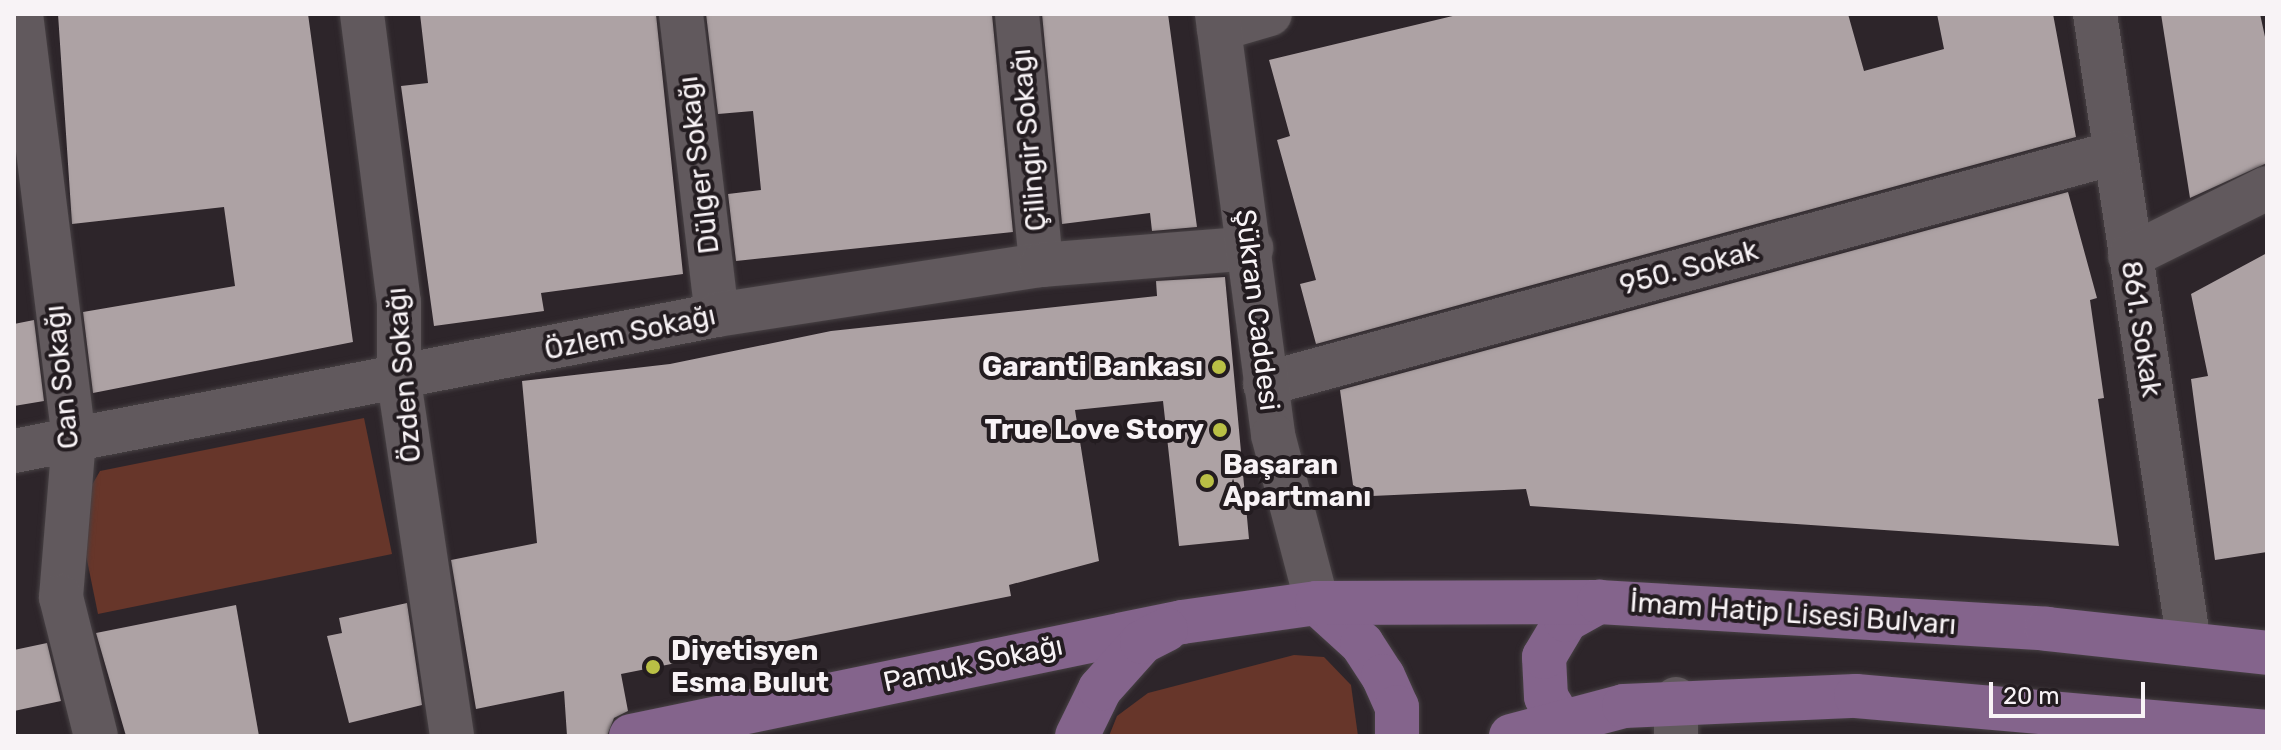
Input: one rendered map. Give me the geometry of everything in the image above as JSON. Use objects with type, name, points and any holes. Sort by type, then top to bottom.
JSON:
[{"type":"main road","name":"İmam Hatip Lisesi Bulvarı","points":[[1317,603],[1599,602],[2189,644],[2267,653]]},
{"type":"main road","points":[[1560,720],[1546,697],[1544,657],[1566,620],[1599,602]]},
{"type":"main road","name":"Pamuk Sokağı","points":[[631,736],[1182,622],[1317,603]]},
{"type":"main road","points":[[1317,603],[1362,644],[1383,676],[1397,707],[1397,736]]},
{"type":"main road","points":[[1077,736],[1100,689],[1142,642],[1182,622]]},
{"type":"main road","points":[[1511,736],[1560,720],[1676,718],[1856,696],[2251,733]]},
{"type":"street","name":"Can Sokağı","points":[[21,14],[74,439],[61,597],[96,736]]},
{"type":"street","name":"Özden Sokağı","points":[[362,14],[399,302],[399,381],[452,736]]},
{"type":"street","name":"Dülger Sokağı","points":[[681,14],[717,315]]},
{"type":"street","name":"Çilingir Sokağı","points":[[1017,14],[1041,265]]},
{"type":"street","points":[[1218,21],[1270,14]]},
{"type":"street","name":"861. Sokak","points":[[2095,14],[2189,644]]},
{"type":"street","name":"Şükran Caddesi","points":[[1218,21],[1251,248],[1265,384],[1317,603]]},
{"type":"street","name":"950. Sokak","points":[[1265,384],[2114,153]]},
{"type":"street","points":[[2130,256],[2267,188]]},
{"type":"street","name":"Özlem Sokağı","points":[[14,451],[399,381],[717,315],[1041,265],[1251,248]]},
{"type":"shaded area","points":[[364,418],[392,554],[98,614],[77,511],[100,471]]},
{"type":"shaded area","points":[[1294,655],[1324,657],[1351,685],[1358,736],[1109,736],[1117,716],[1148,693]]},
{"type":"building","points":[[58,14],[308,14],[353,342],[93,393],[83,312],[235,286],[224,207],[72,224]]},
{"type":"building","points":[[420,14],[656,14],[683,274],[541,293],[544,311],[434,326],[401,86],[428,83]]},
{"type":"building","points":[[706,14],[992,14],[1013,232],[736,261],[728,194],[761,190],[753,111],[718,114]]},
{"type":"building","points":[[1042,14],[1168,14],[1197,227],[1152,231],[1150,213],[1062,224]]},
{"type":"building","points":[[1461,14],[1848,14],[1864,71],[1944,49],[1937,14],[2053,14],[2076,137],[1316,344],[1300,284],[1316,280],[1277,140],[1290,136],[1269,60]]},
{"type":"building","points":[[2161,14],[2260,14],[2267,46],[2267,163],[2190,198]]},
{"type":"building","points":[[2068,192],[2097,298],[2090,300],[2104,398],[2098,399],[2119,546],[1530,506],[1526,489],[1372,496],[1353,485],[1340,390]]},
{"type":"building","points":[[2267,253],[2267,552],[2215,560],[2191,379],[2208,376],[2191,294]]},
{"type":"building","points":[[1225,277],[1249,539],[1179,546],[1163,401],[1075,410],[1099,561],[1009,585],[1011,596],[621,674],[628,711],[614,718],[607,736],[567,736],[564,691],[476,709],[451,560],[537,543],[522,381],[670,364],[831,331],[1157,296],[1156,281]]},
{"type":"building","points":[[34,320],[44,401],[14,406],[14,324]]},
{"type":"building","points":[[407,603],[422,705],[349,723],[327,636],[342,633],[339,618]]},
{"type":"building","points":[[236,605],[259,736],[126,736],[96,633]]},
{"type":"building","points":[[47,643],[61,701],[14,711],[14,650]]},
{"type":"place","name":"Garanti Bankası","points":[[1219,367]]},
{"type":"place","name":"True Love Story","points":[[1220,430]]},
{"type":"place","name":"Başaran Apartmanı","points":[[1207,481]]},
{"type":"place","name":"Diyetisyen Esma Bulut","points":[[653,667]]}]
